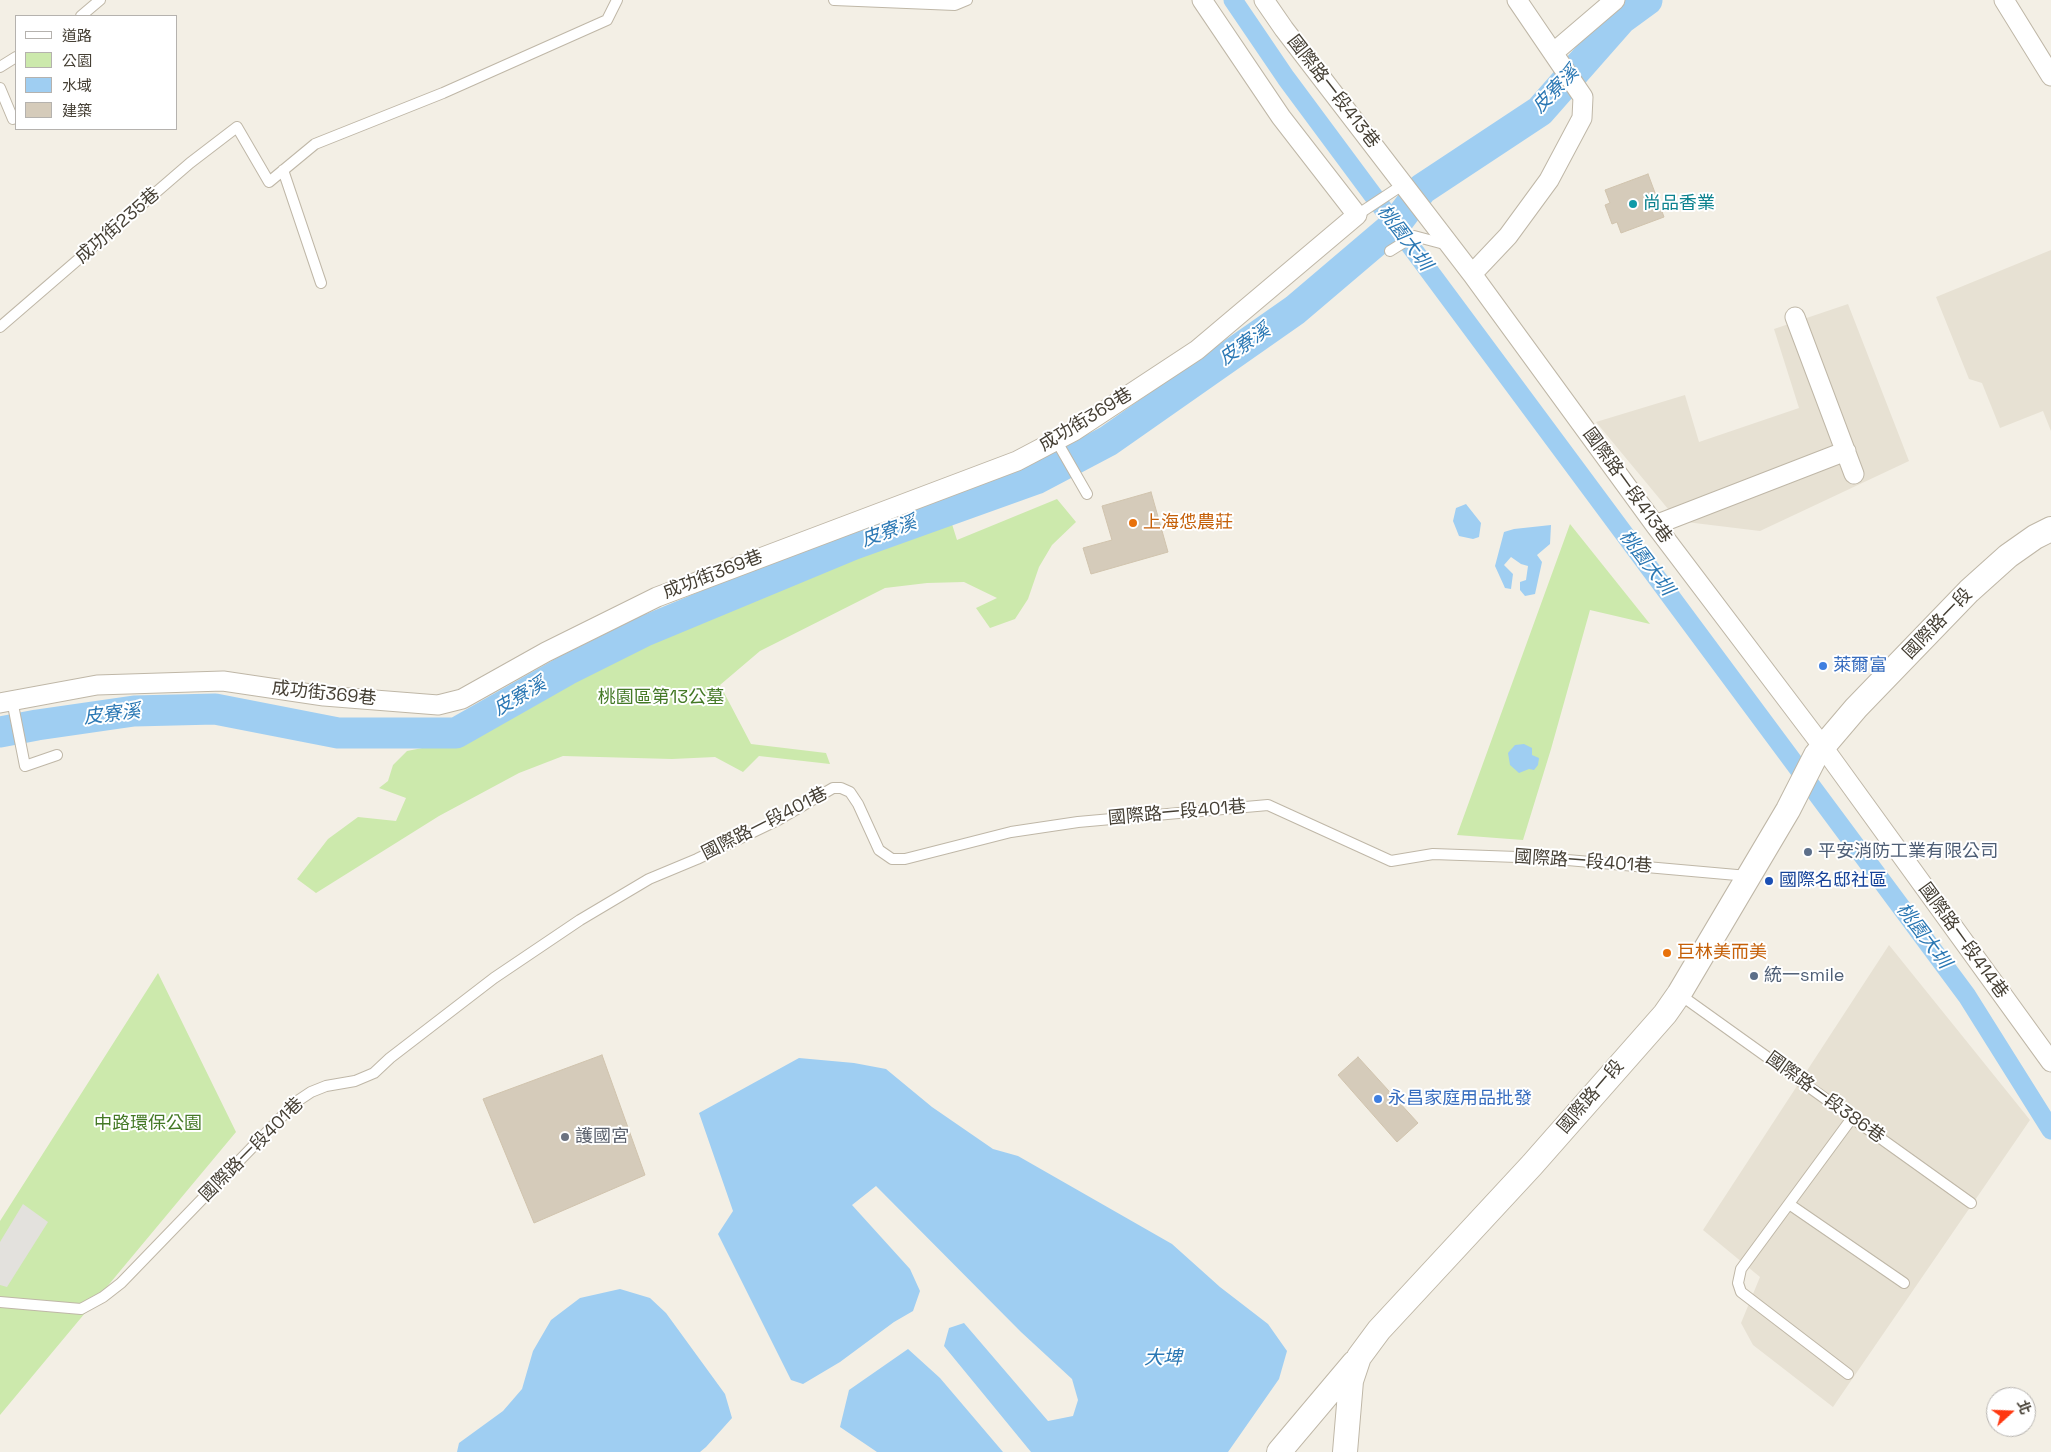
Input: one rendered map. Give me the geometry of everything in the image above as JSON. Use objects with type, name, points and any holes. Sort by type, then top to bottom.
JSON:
[{"type":"street","points":[[1202,0],[1281,117],[1357,215]]},
{"type":"street","name":"國際路一段413巷","points":[[1264,0],[1284,29],[1451,245],[1819,751]]},
{"type":"street","points":[[1472,274],[1508,236],[1549,180],[1582,118],[1583,97],[1517,0]]},
{"type":"street","points":[[1556,57],[1615,0]]},
{"type":"street","points":[[2004,0],[2051,76]]},
{"type":"street","name":"成功街369巷","points":[[9,704],[97,685],[223,681],[324,696],[438,705],[462,699],[546,652],[656,597],[1017,461],[1056,441],[1197,350],[1357,215]]},
{"type":"street","points":[[1795,317],[1854,474]]},
{"type":"street","points":[[1655,525],[1846,451]]},
{"type":"street","name":"國際路一段","points":[[1279,1452],[1359,1357],[1379,1330],[1538,1158],[1665,1014],[1679,994],[1788,810],[1819,751],[1856,708],[1969,591],[2008,556],[2035,537],[2051,529]]},
{"type":"street","name":"國際路一段414巷","points":[[1819,751],[1844,779],[2051,1062]]},
{"type":"street","name":"國際路一段","points":[[1345,1452],[1351,1380],[1359,1357]]},
{"type":"lane","points":[[82,15],[100,0]]},
{"type":"lane","points":[[321,283],[282,170],[315,144],[443,94],[607,20],[617,0]]},
{"type":"lane","points":[[834,0],[955,5],[968,0]]},
{"type":"lane","points":[[0,67],[15,58]]},
{"type":"lane","points":[[0,88],[13,119]]},
{"type":"lane","name":"成功街235巷","points":[[0,327],[190,163],[237,127],[269,182],[282,170]]},
{"type":"lane","points":[[1357,215],[1404,184]]},
{"type":"lane","points":[[1390,251],[1414,236],[1451,245]]},
{"type":"lane","points":[[1056,441],[1087,494]]},
{"type":"lane","points":[[9,704],[20,735],[25,766],[57,755]]},
{"type":"lane","name":"國際路一段401巷","points":[[0,1302],[81,1309],[103,1297],[121,1283],[296,1102],[318,1089],[356,1081],[374,1073],[390,1058],[494,978],[580,920],[649,879],[697,859],[778,820],[833,788],[841,788],[850,792],[858,804],[879,850],[892,859],[905,859],[1012,832],[1078,822],[1268,805],[1390,861],[1433,854],[1544,858],[1749,876]]},
{"type":"lane","name":"國際路一段386巷","points":[[1679,994],[1970,1203]]},
{"type":"lane","points":[[1848,1374],[1741,1292],[1738,1282],[1740,1269],[1852,1118]]},
{"type":"lane","points":[[1789,1204],[1904,1284]]},
{"type":"shaded area","points":[[2051,250],[2051,431],[2043,411],[2000,428],[1982,383],[1969,379],[1936,297]]},
{"type":"shaded area","points":[[1848,304],[1909,461],[1760,531],[1678,521],[1596,422],[1685,395],[1699,442],[1799,408],[1774,329]]},
{"type":"shaded area","points":[[1889,945],[2030,1120],[1833,1407],[1753,1345],[1741,1323],[1760,1277],[1703,1230]]},
{"type":"shaded area","points":[[23,1204],[48,1222],[7,1287],[0,1285],[0,1242]]},
{"type":"green space","name":"桃園區第13公墓","points":[[1057,499],[1076,522],[1052,545],[1039,567],[1028,599],[1015,619],[990,628],[976,608],[997,598],[964,582],[927,583],[885,588],[760,651],[720,685],[751,744],[826,753],[830,764],[759,756],[743,772],[715,757],[672,759],[563,756],[519,773],[439,816],[316,893],[297,879],[328,839],[358,817],[396,821],[406,798],[379,788],[388,781],[393,765],[407,751],[463,740],[651,637],[916,531],[951,521],[957,540]]},
{"type":"green space","points":[[1570,524],[1650,624],[1590,610],[1523,840],[1457,835]]},
{"type":"green space","name":"中路環保公園","points":[[158,973],[236,1132],[0,1415],[0,1221]]},
{"type":"water","points":[[1466,504],[1481,523],[1479,537],[1473,539],[1459,536],[1453,521],[1456,508]]},
{"type":"water","points":[[1551,525],[1550,544],[1537,555],[1542,562],[1535,594],[1525,596],[1520,590],[1520,582],[1526,580],[1528,566],[1521,564],[1511,557],[1504,565],[1513,574],[1511,589],[1505,588],[1495,566],[1504,532]]},
{"type":"water","points":[[1524,744],[1532,748],[1532,755],[1539,758],[1538,765],[1534,770],[1529,769],[1519,773],[1510,765],[1508,753],[1515,745]]},
{"type":"water","name":"大埤","points":[[799,1058],[854,1063],[886,1069],[932,1107],[993,1149],[1018,1156],[1172,1244],[1220,1287],[1268,1324],[1287,1351],[1279,1379],[1228,1452],[1031,1452],[944,1346],[949,1328],[964,1323],[1048,1421],[1073,1416],[1078,1400],[1072,1379],[1021,1332],[876,1186],[852,1205],[910,1269],[920,1291],[913,1311],[894,1322],[840,1362],[803,1384],[791,1380],[718,1234],[733,1211],[699,1113]]},
{"type":"water","points":[[620,1289],[650,1298],[666,1313],[725,1394],[732,1418],[706,1447],[700,1452],[457,1452],[459,1443],[503,1411],[522,1389],[533,1351],[551,1320],[580,1298]]},
{"type":"water","points":[[908,1349],[940,1378],[1003,1452],[877,1452],[840,1427],[849,1390]]},
{"type":"building","name":"尚品香業","points":[[1648,174],[1664,217],[1621,233],[1617,222],[1612,224],[1605,205],[1610,203],[1605,190]]},
{"type":"building","name":"上海怹農莊","points":[[1151,492],[1168,552],[1091,574],[1083,548],[1112,540],[1102,506]]},
{"type":"building","name":"護國宮","points":[[602,1055],[645,1175],[534,1223],[483,1099]]},
{"type":"building","name":"永昌家庭用品批發","points":[[1358,1057],[1418,1123],[1397,1142],[1338,1075]]},
{"type":"waterway","name":"桃園大圳","points":[[1233,0],[1286,78],[1967,996],[2051,1130]]},
{"type":"waterway","name":"皮寮溪","points":[[0,732],[134,711],[215,709],[338,733],[456,733],[567,670],[645,631],[852,545],[1036,479],[1108,441],[1295,310],[1395,225],[1422,189],[1540,111],[1621,19],[1647,0]]},
{"type":"place","name":"尚品香業","points":[[1633,204]]},
{"type":"place","name":"上海怹農莊","points":[[1133,523]]},
{"type":"place","name":"萊爾富","points":[[1823,666]]},
{"type":"place","name":"平安消防工業有限公司","points":[[1808,852]]},
{"type":"place","name":"國際名邸社區","points":[[1769,881]]},
{"type":"place","name":"巨林美而美","points":[[1667,953]]},
{"type":"place","name":"統一smile","points":[[1754,976]]},
{"type":"place","name":"永昌家庭用品批發","points":[[1378,1099]]},
{"type":"place","name":"護國宮","points":[[565,1137]]}]
